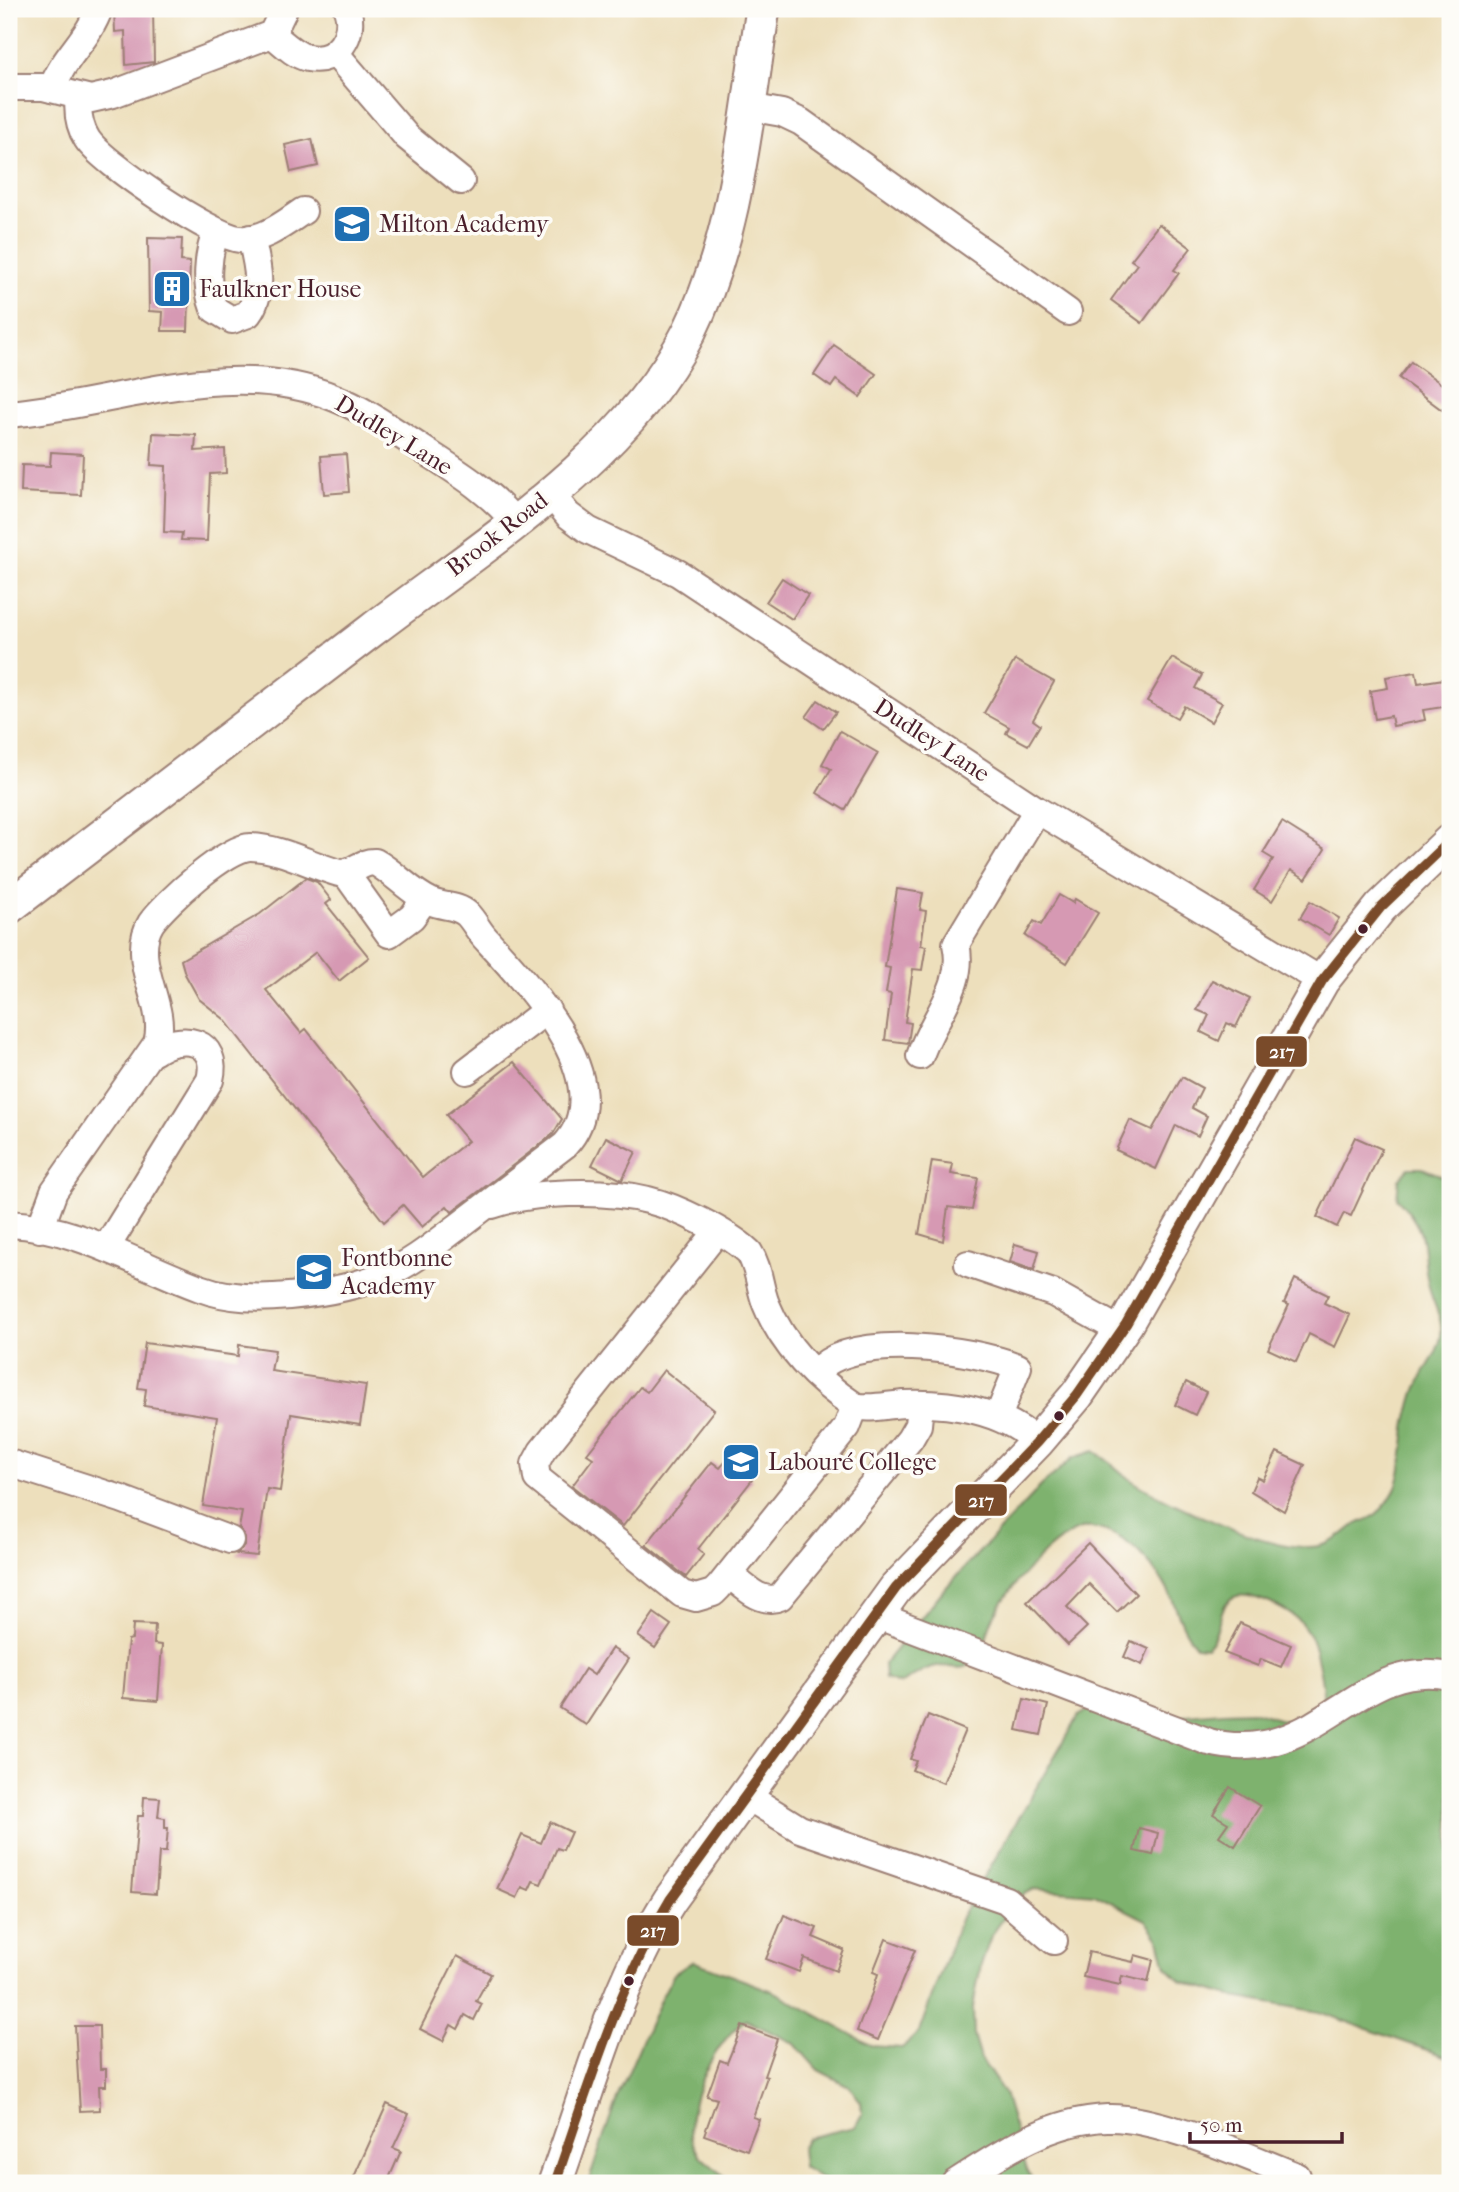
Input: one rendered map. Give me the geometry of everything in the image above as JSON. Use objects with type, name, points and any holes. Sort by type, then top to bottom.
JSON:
[{"type":"main road","name":"Brook Road","points":[[9,906],[550,493],[606,441],[645,398],[689,331],[709,282],[727,221],[763,9]]},
{"type":"main road","points":[[555,2183],[628,1982],[647,1939],[677,1889],[876,1615],[925,1556],[1037,1442],[1077,1395],[1121,1331],[1322,981],[1381,907],[1450,841]]},
{"type":"street","points":[[52,89],[66,60],[95,20],[99,9]]},
{"type":"street","points":[[9,87],[52,89],[91,99],[123,91],[272,34],[284,9]]},
{"type":"street","points":[[272,34],[307,58],[322,58],[335,53],[345,42],[350,30],[347,9]]},
{"type":"street","points":[[335,53],[407,137],[461,181]]},
{"type":"street","points":[[79,97],[78,112],[82,129],[104,158],[216,232],[233,238],[251,238],[269,232],[303,211]]},
{"type":"street","points":[[748,107],[782,113],[801,122],[1068,312]]},
{"type":"street","points":[[216,232],[209,261],[209,291],[214,309],[232,320],[248,314],[257,293],[258,272],[251,238]]},
{"type":"street","name":"Dudley Lane","points":[[9,414],[62,409],[202,383],[254,381],[296,386],[336,398],[373,417],[476,485],[514,521]]},
{"type":"street","name":"Dudley Lane","points":[[550,493],[568,515],[588,530],[678,573],[1037,810],[1322,981]]},
{"type":"street","points":[[920,1056],[931,1027],[956,980],[959,968],[956,944],[1037,810]]},
{"type":"street","points":[[40,1228],[54,1191],[154,1052],[160,1026],[144,951],[147,931],[159,914],[220,859],[239,848],[259,848],[346,874],[389,934],[412,917],[425,899]]},
{"type":"street","points":[[346,874],[363,863],[375,862],[425,899],[466,913],[547,1010],[570,1054],[582,1095],[578,1128],[556,1158],[555,1174],[565,1187],[583,1195]]},
{"type":"street","points":[[467,1071],[547,1010]]},
{"type":"street","points":[[106,1248],[200,1101],[212,1071],[210,1054],[197,1044],[178,1041],[154,1052]]},
{"type":"street","points":[[9,1224],[40,1228],[106,1248],[219,1294],[254,1298],[295,1295],[335,1289],[386,1275],[416,1258],[565,1145]]},
{"type":"street","points":[[482,1209],[522,1198],[583,1195],[648,1200],[717,1232],[749,1252],[754,1260],[764,1299],[780,1332],[815,1373],[855,1406],[920,1404],[968,1410],[998,1417],[1020,1427],[1037,1442]]},
{"type":"street","points":[[717,1232],[542,1451],[534,1471],[543,1485],[682,1594],[696,1598],[705,1596],[730,1575],[847,1427],[855,1406]]},
{"type":"street","points":[[968,1264],[1053,1293],[1121,1331]]},
{"type":"street","points":[[815,1373],[832,1360],[887,1349],[939,1348],[985,1355],[1018,1367],[998,1417]]},
{"type":"street","points":[[730,1575],[760,1597],[774,1600],[780,1597],[910,1439],[920,1419],[920,1404]]},
{"type":"street","points":[[9,1463],[121,1499],[230,1540]]},
{"type":"street","points":[[876,1615],[1209,1742],[1233,1746],[1260,1745],[1301,1733],[1390,1679],[1412,1674],[1450,1676]]},
{"type":"street","points":[[745,1795],[800,1829],[1006,1900],[1054,1941]]},
{"type":"street","points":[[955,2183],[1038,2135],[1077,2122],[1108,2118],[1137,2121],[1199,2139],[1297,2176]]},
{"type":"green space","points":[[1409,1168],[1422,1168],[1450,1179],[1450,2058],[1319,2012],[1234,1997],[1181,1981],[1166,1967],[1159,1939],[1146,1920],[1095,1894],[1034,1889],[1019,1897],[991,1936],[981,1965],[973,2007],[974,2035],[981,2059],[1004,2093],[1027,2170],[1034,2183],[957,2183],[941,2173],[917,2171],[876,2183],[829,2183],[803,2167],[801,2148],[807,2138],[855,2127],[862,2114],[861,2102],[849,2086],[818,2070],[794,2043],[746,2020],[724,2041],[704,2074],[692,2109],[690,2126],[692,2140],[703,2159],[732,2183],[588,2183],[617,2098],[660,2000],[674,1974],[693,1961],[775,1992],[872,2046],[902,2048],[919,2032],[961,1917],[1078,1716],[1089,1709],[1155,1728],[1187,1715],[1252,1711],[1295,1724],[1323,1704],[1322,1683],[1312,1640],[1295,1617],[1258,1599],[1234,1597],[1224,1606],[1211,1642],[1206,1647],[1196,1646],[1185,1629],[1164,1583],[1146,1559],[1121,1538],[1095,1528],[1085,1528],[1059,1541],[1033,1564],[1010,1591],[994,1616],[982,1651],[970,1664],[961,1668],[931,1667],[899,1684],[885,1679],[884,1664],[941,1593],[1041,1486],[1073,1458],[1094,1451],[1131,1480],[1170,1502],[1223,1525],[1277,1543],[1300,1547],[1325,1545],[1374,1516],[1385,1505],[1398,1481],[1413,1398],[1438,1348],[1441,1335],[1440,1319],[1427,1279],[1421,1235],[1397,1198],[1399,1179]]},
{"type":"building","points":[[114,9],[153,9],[154,62],[126,65],[125,31],[115,32]]},
{"type":"building","points":[[312,139],[318,166],[291,172],[285,145]]},
{"type":"building","points":[[1159,224],[1191,248],[1174,270],[1179,273],[1142,323],[1111,300],[1137,264],[1131,260]]},
{"type":"building","name":"Faulkner House","points":[[148,238],[182,239],[181,261],[190,262],[188,331],[162,331],[163,312],[149,311]]},
{"type":"building","points":[[834,345],[876,374],[860,397],[836,380],[831,387],[814,375]]},
{"type":"building","points":[[1411,362],[1450,390],[1450,398],[1442,410],[1399,378]]},
{"type":"building","points":[[153,433],[196,435],[195,451],[225,449],[226,473],[210,474],[207,541],[181,540],[182,533],[164,532],[166,466],[151,465]]},
{"type":"building","points":[[51,452],[83,454],[81,495],[21,492],[22,465],[50,466]]},
{"type":"building","points":[[346,454],[349,492],[324,494],[321,456]]},
{"type":"building","points":[[782,578],[808,595],[792,619],[766,602]]},
{"type":"building","points":[[1172,658],[1202,675],[1195,688],[1222,703],[1211,722],[1184,706],[1177,718],[1147,701]]},
{"type":"building","points":[[1015,660],[1054,682],[1033,720],[1040,725],[1028,745],[1006,733],[1009,727],[984,713]]},
{"type":"building","points":[[1416,672],[1418,683],[1450,678],[1450,706],[1423,710],[1425,720],[1393,726],[1391,716],[1375,719],[1370,691],[1388,688],[1386,677]]},
{"type":"building","points":[[818,700],[836,712],[823,729],[806,717]]},
{"type":"building","points":[[840,731],[878,753],[845,810],[817,793],[831,769],[822,764]]},
{"type":"building","points":[[1282,822],[1325,849],[1306,879],[1291,870],[1272,901],[1254,890],[1273,859],[1263,853]]},
{"type":"building","points":[[306,878],[317,882],[331,900],[326,904],[369,957],[339,981],[316,952],[266,990],[301,1033],[306,1029],[423,1177],[468,1141],[446,1115],[514,1062],[562,1119],[553,1134],[542,1143],[452,1212],[447,1206],[422,1227],[403,1205],[384,1222],[224,1019],[199,999],[185,974],[181,960],[260,914]]},
{"type":"building","points":[[897,889],[923,893],[920,910],[926,911],[921,945],[926,946],[922,970],[913,969],[905,1022],[911,1023],[908,1043],[885,1040],[891,994],[886,993],[890,968],[885,967]]},
{"type":"building","points":[[1059,895],[1073,903],[1075,899],[1098,913],[1067,963],[1025,936],[1034,921],[1041,925]]},
{"type":"building","points":[[1310,901],[1339,918],[1329,935],[1300,918]]},
{"type":"building","points":[[1212,980],[1250,998],[1236,1027],[1227,1023],[1219,1041],[1201,1032],[1209,1015],[1197,1010]]},
{"type":"building","points":[[1182,1077],[1202,1088],[1192,1108],[1207,1116],[1198,1136],[1176,1125],[1156,1169],[1116,1150],[1130,1120],[1152,1130]]},
{"type":"building","points":[[606,1137],[636,1152],[622,1180],[592,1165]]},
{"type":"building","points":[[1355,1137],[1382,1149],[1351,1216],[1344,1213],[1337,1227],[1317,1217]]},
{"type":"building","points":[[932,1161],[953,1164],[951,1174],[978,1178],[972,1210],[948,1207],[943,1241],[919,1234]]},
{"type":"building","points":[[1015,1244],[1039,1251],[1034,1270],[1010,1262]]},
{"type":"building","points":[[1295,1279],[1328,1295],[1324,1303],[1350,1315],[1335,1347],[1309,1334],[1296,1362],[1268,1349],[1289,1305],[1284,1303]]},
{"type":"building","points":[[145,1343],[238,1356],[239,1345],[275,1350],[271,1371],[366,1385],[360,1425],[291,1414],[280,1491],[267,1489],[257,1556],[237,1554],[245,1545],[245,1537],[239,1528],[242,1512],[203,1506],[217,1417],[144,1406],[146,1389],[138,1388]]},
{"type":"building","points":[[664,1370],[714,1410],[623,1526],[572,1486],[593,1458],[587,1454],[640,1387],[647,1392]]},
{"type":"building","points":[[1186,1382],[1206,1392],[1195,1415],[1175,1405]]},
{"type":"building","points":[[1277,1452],[1305,1465],[1284,1511],[1251,1491],[1257,1477],[1263,1480]]},
{"type":"building","points":[[727,1460],[752,1480],[698,1549],[704,1554],[686,1577],[646,1545],[712,1462],[720,1468]]},
{"type":"building","points":[[1088,1543],[1136,1594],[1117,1612],[1089,1584],[1067,1607],[1087,1627],[1068,1645],[1027,1602]]},
{"type":"building","points":[[654,1613],[671,1625],[655,1648],[638,1636]]},
{"type":"building","points":[[1240,1623],[1291,1645],[1281,1667],[1261,1659],[1258,1666],[1224,1653]]},
{"type":"building","points":[[133,1624],[155,1625],[154,1644],[162,1645],[158,1701],[123,1698],[128,1640],[132,1639]]},
{"type":"building","points":[[1131,1641],[1149,1649],[1142,1665],[1124,1657]]},
{"type":"building","points":[[612,1648],[629,1659],[586,1725],[560,1708],[585,1669],[594,1675]]},
{"type":"building","points":[[1024,1699],[1048,1705],[1041,1735],[1017,1730]]},
{"type":"building","points":[[928,1715],[965,1730],[943,1783],[912,1770],[916,1761],[910,1759]]},
{"type":"building","points":[[1230,1787],[1260,1806],[1235,1846],[1219,1836],[1228,1823],[1213,1814]]},
{"type":"building","points":[[144,1797],[160,1798],[158,1817],[165,1818],[165,1828],[168,1828],[166,1852],[159,1852],[156,1894],[132,1892],[138,1816],[143,1816]]},
{"type":"building","points":[[550,1822],[571,1832],[563,1850],[557,1848],[541,1884],[533,1881],[529,1890],[522,1887],[517,1898],[497,1889],[522,1835],[541,1843]]},
{"type":"building","points":[[1139,1828],[1158,1833],[1153,1855],[1134,1851]]},
{"type":"building","points":[[784,1915],[817,1928],[813,1937],[844,1950],[836,1971],[804,1958],[799,1972],[766,1959]]},
{"type":"building","points":[[886,1939],[915,1950],[878,2040],[857,2031],[878,1974],[873,1972]]},
{"type":"building","points":[[1089,1952],[1133,1962],[1135,1955],[1153,1960],[1148,1982],[1122,1976],[1120,1985],[1083,1977]]},
{"type":"building","points":[[457,1956],[491,1974],[476,2001],[482,2004],[474,2020],[465,2015],[458,2029],[451,2025],[443,2041],[420,2029]]},
{"type":"building","points":[[75,2026],[99,2026],[100,2069],[106,2069],[106,2086],[99,2086],[100,2110],[80,2111]]},
{"type":"building","points":[[742,2026],[777,2039],[753,2117],[759,2119],[747,2150],[704,2135],[717,2099],[707,2096],[720,2060],[727,2063]]},
{"type":"building","points":[[387,2104],[409,2114],[393,2148],[401,2151],[387,2183],[363,2183],[353,2179]]},
{"type":"transit line","name":"217","points":[[555,2183],[619,2003],[670,1900],[896,1588],[1037,1442],[1077,1395],[1126,1324],[1322,981],[1381,907],[1450,841]]},
{"type":"place","name":"Milton Academy","points":[[352,224]]},
{"type":"place","name":"Faulkner House","points":[[172,289]]},
{"type":"place","name":"Fontbonne Academy","points":[[314,1272]]},
{"type":"place","name":"Labouré College","points":[[741,1462]]}]
